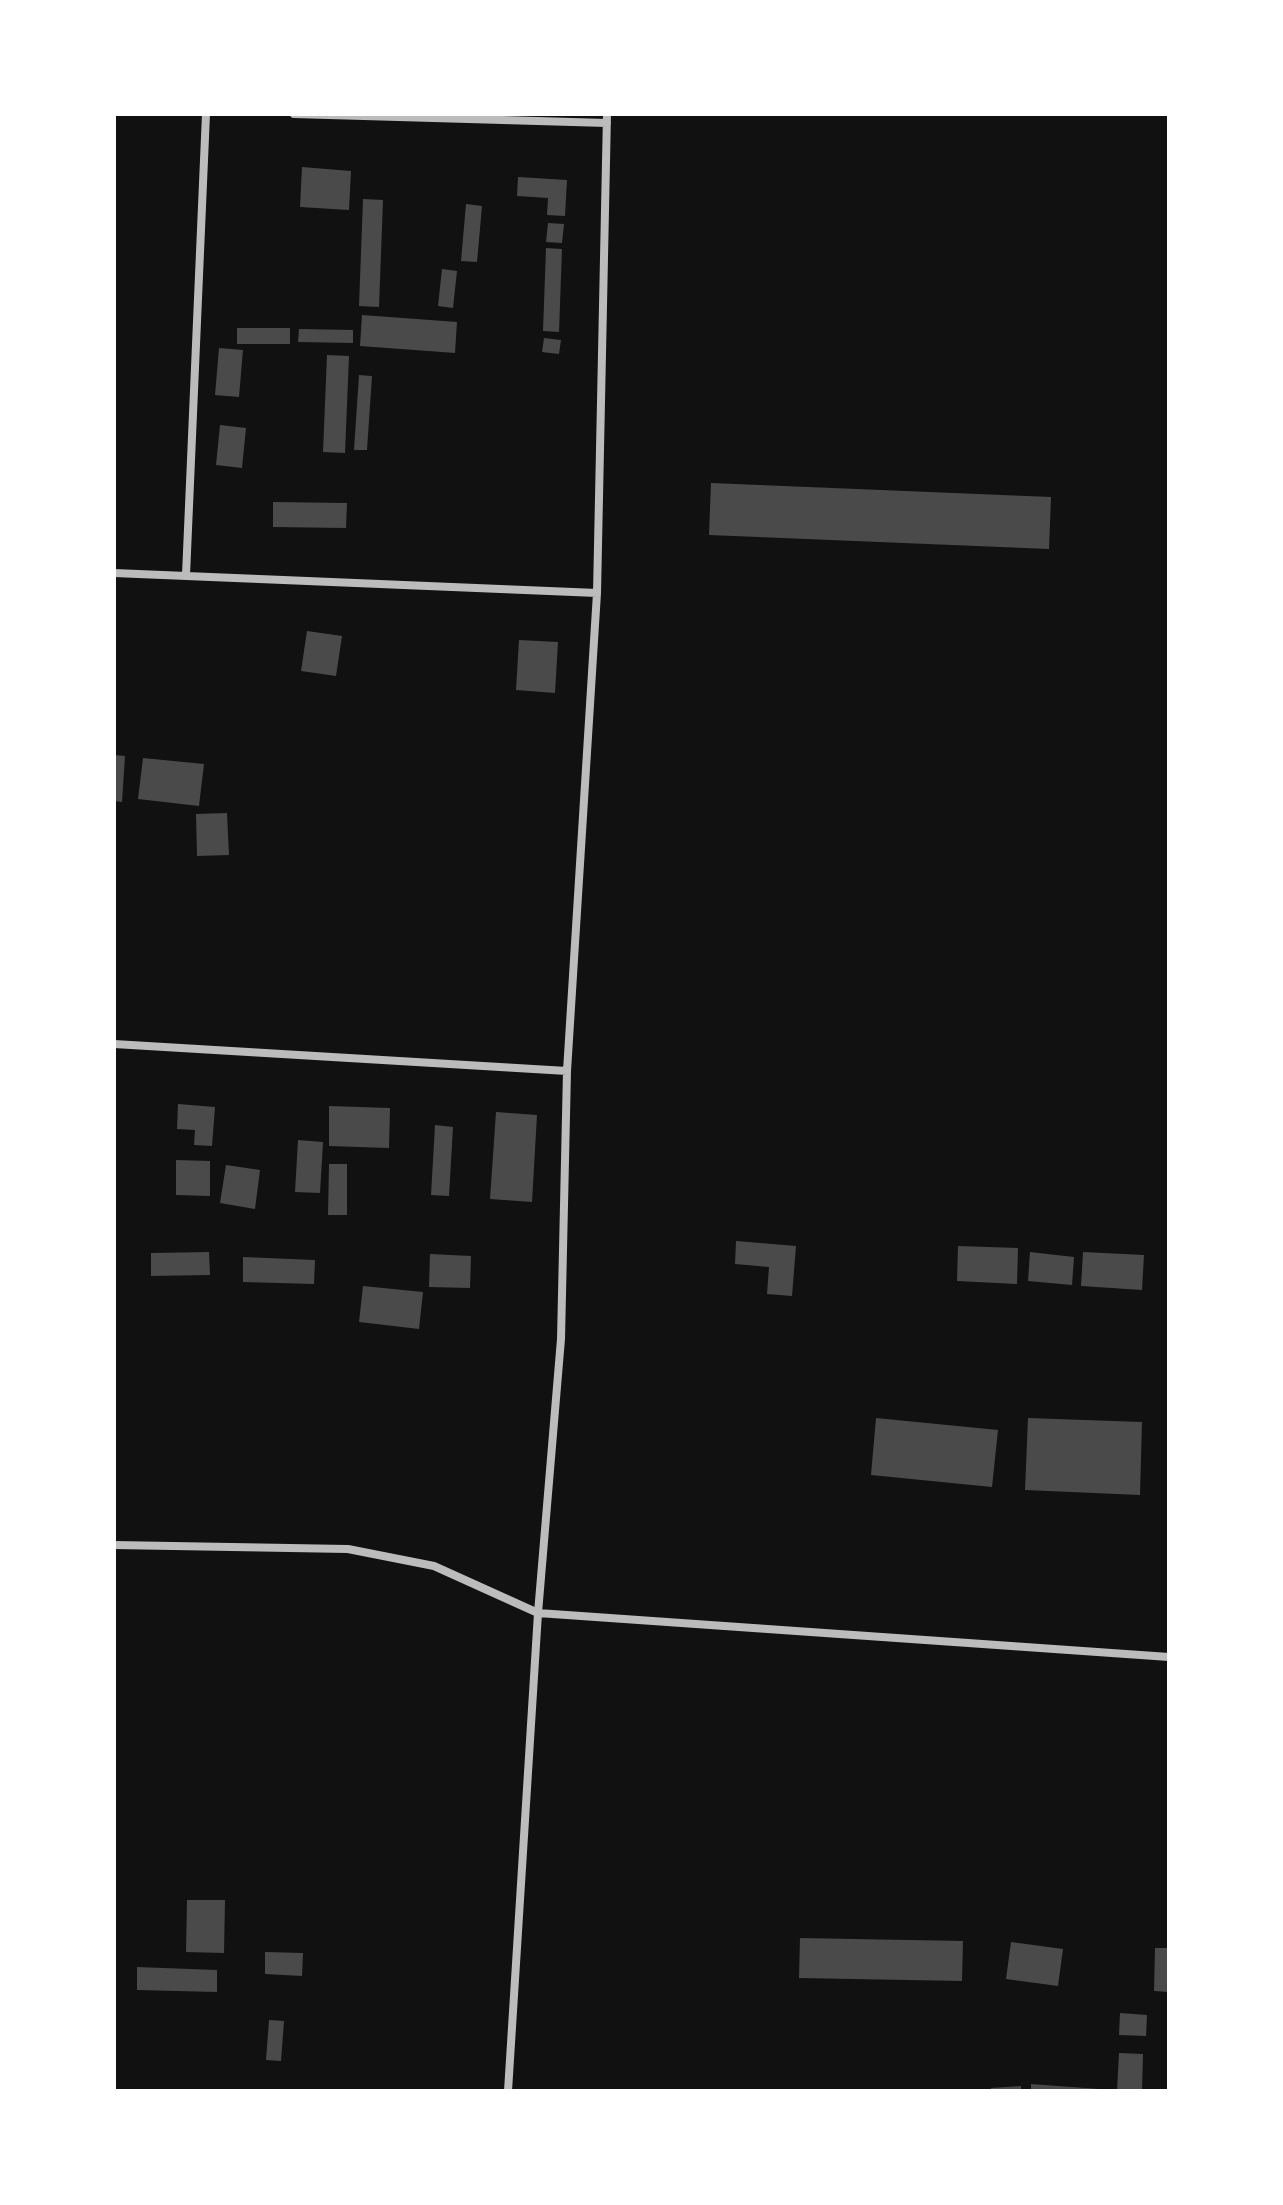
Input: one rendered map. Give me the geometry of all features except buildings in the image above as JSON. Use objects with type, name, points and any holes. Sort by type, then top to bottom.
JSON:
[{"type":"street","points":[[186,575],[206,114]]},
{"type":"street","points":[[294,114],[607,118],[597,593],[567,1071],[561,1339],[538,1613],[508,2091]]},
{"type":"street","points":[[114,573],[597,593]]},
{"type":"street","points":[[114,1044],[567,1071]]},
{"type":"street","points":[[114,1545],[348,1549],[434,1566],[538,1613],[1169,1657]]}]
